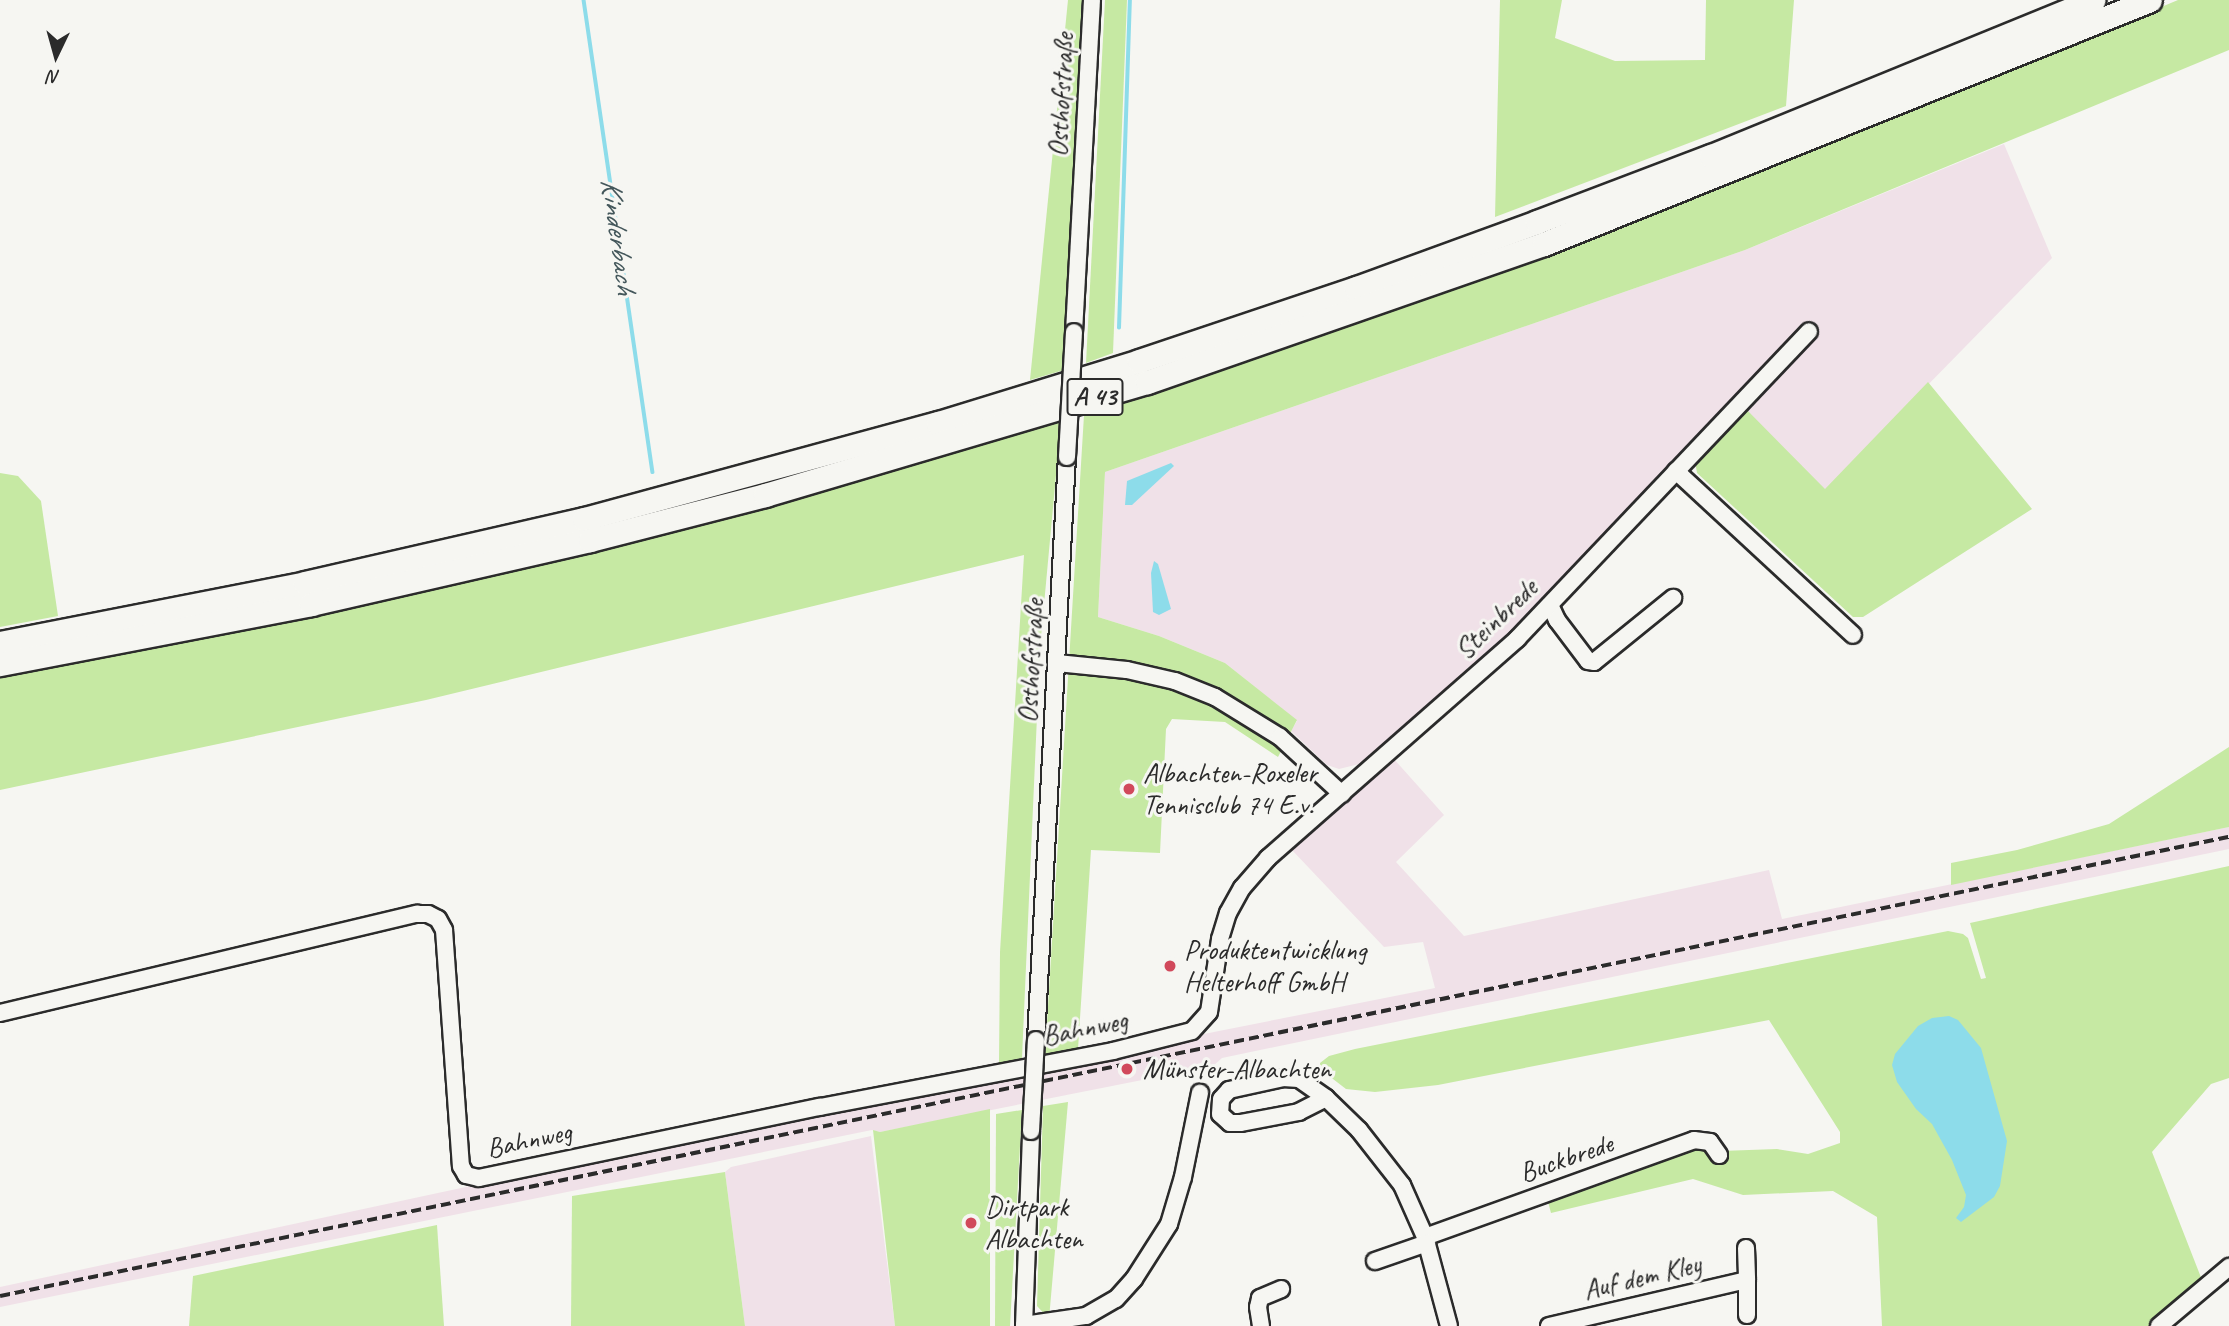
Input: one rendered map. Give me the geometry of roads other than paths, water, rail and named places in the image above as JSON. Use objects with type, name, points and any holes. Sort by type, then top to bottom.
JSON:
[{"type":"highway","name":"A 43","points":[[0,643],[305,583],[584,519],[938,423],[1152,357],[1537,222],[1712,156],[2093,0]]},
{"type":"highway","name":"A 43","points":[[0,664],[311,604],[590,540],[765,495],[1147,382],[1544,244],[2150,0]]},
{"type":"street","name":"Osthofstraße","points":[[1024,1326],[1031,1132],[1092,0]]},
{"type":"street","name":"Steinbrede","points":[[1209,1012],[1222,930],[1242,888],[1268,858],[1517,639],[1809,331]]},
{"type":"street","points":[[1676,471],[1853,635]]},
{"type":"street","points":[[1550,605],[1588,661],[1594,662],[1673,598]]},
{"type":"street","points":[[1057,663],[1139,673],[1175,681],[1215,697],[1280,737],[1342,794]]},
{"type":"street","name":"Bahnweg","points":[[0,1013],[417,914],[428,914],[438,919],[444,930],[461,1166],[466,1175],[479,1178],[820,1107],[1112,1051],[1192,1031],[1209,1012]]},
{"type":"street","points":[[1224,1120],[1220,1114],[1221,1099],[1229,1090],[1283,1078],[1299,1079],[1326,1098],[1384,1160],[1402,1185],[1426,1240],[1449,1326]]},
{"type":"street","points":[[1024,1326],[1075,1323],[1102,1310],[1134,1279],[1169,1224],[1200,1093]]},
{"type":"street","points":[[1193,1126],[1224,1120],[1240,1123],[1299,1112],[1326,1098]]},
{"type":"street","name":"Buckbrede","points":[[1375,1261],[1694,1140],[1710,1142],[1719,1155]]},
{"type":"street","points":[[1746,1248],[1747,1315]]},
{"type":"street","points":[[2159,1326],[2229,1267]]},
{"type":"street","name":"Auf dem Kley","points":[[1549,1326],[1747,1280]]},
{"type":"street","points":[[1261,1326],[1258,1307],[1261,1298],[1281,1289]]},
{"type":"water","points":[[1171,463],[1174,466],[1132,505],[1125,505],[1127,481]]},
{"type":"water","points":[[1154,561],[1158,564],[1171,609],[1159,615],[1153,612],[1151,573]]},
{"type":"water","points":[[1949,1016],[1958,1020],[1981,1048],[2007,1141],[2000,1186],[1994,1197],[1961,1222],[1956,1218],[1964,1207],[1966,1195],[1952,1160],[1932,1124],[1916,1109],[1897,1082],[1892,1065],[1895,1054],[1918,1026],[1932,1018]]},
{"type":"waterway","name":"Kinderbach","points":[[584,0],[653,472]]},
{"type":"waterway","points":[[1119,328],[1130,0]]},
{"type":"railway","points":[[0,1296],[2229,837]]},
{"type":"place","name":"Albachten-Roxeler Tennisclub 74 E.v.","points":[[1129,789]]},
{"type":"place","name":"Produktentwicklung Helterhoff GmbH","points":[[1170,966]]},
{"type":"place","name":"Münster-Albachten","points":[[1127,1069]]},
{"type":"place","name":"Dirtpark Albachten","points":[[971,1223]]}]
